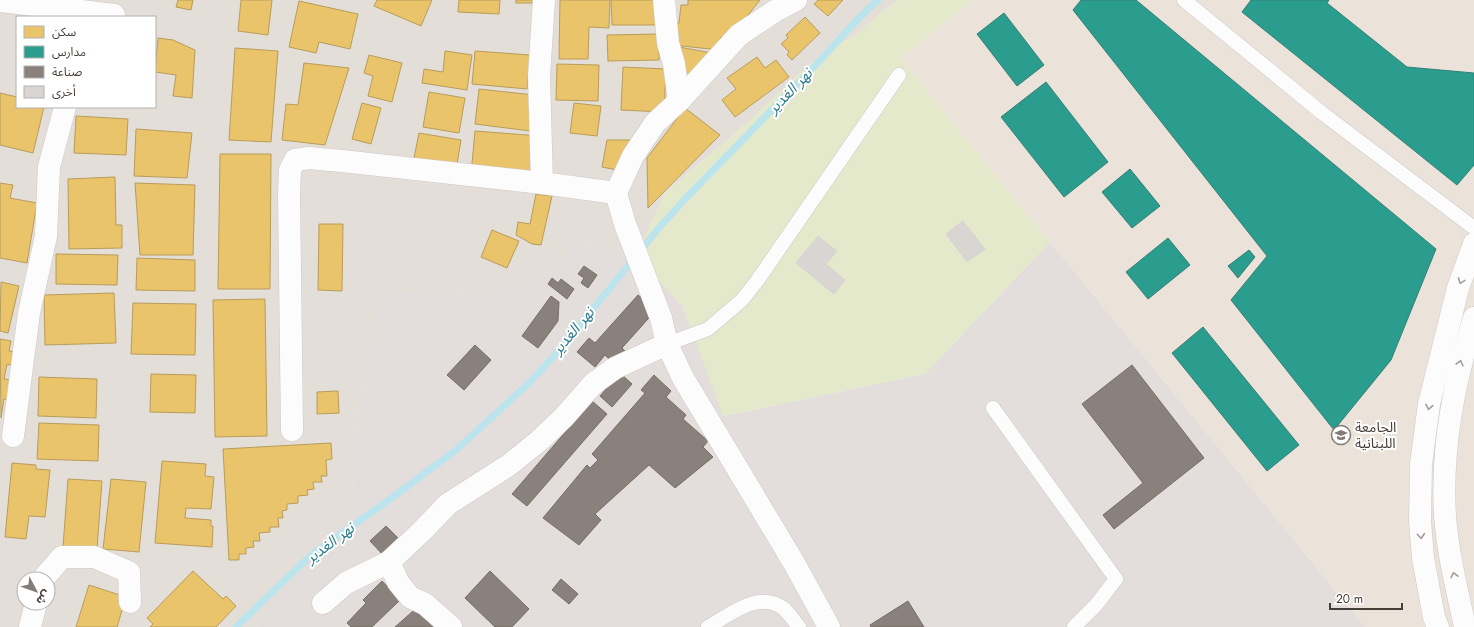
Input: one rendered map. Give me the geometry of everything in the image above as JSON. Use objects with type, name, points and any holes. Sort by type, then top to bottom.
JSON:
[{"type":"street","points":[[542,183],[539,76],[544,0]]},
{"type":"street","points":[[664,0],[668,43],[674,64],[679,101]]},
{"type":"street","points":[[796,0],[775,11],[739,35],[679,101],[655,123],[633,156],[616,193],[625,224],[661,318],[667,344],[683,378],[794,563],[829,627]]},
{"type":"street","points":[[0,1],[116,11]]},
{"type":"street","points":[[12,436],[29,313],[46,236],[49,167],[64,108]]},
{"type":"street","points":[[292,430],[289,194],[290,170],[295,160],[309,158],[336,160],[542,183],[616,193]]},
{"type":"street","points":[[1438,627],[1434,616],[1423,558],[1420,521],[1421,464],[1429,404],[1458,288],[1474,244]]},
{"type":"street","points":[[1465,627],[1447,536],[1445,515],[1445,453],[1452,401],[1461,359],[1474,318]]},
{"type":"street","points":[[323,603],[346,583],[389,562],[448,504],[509,465],[540,440],[564,417],[593,384],[615,368],[667,344]]},
{"type":"street","points":[[50,571],[62,557],[94,557],[129,572],[130,602]]},
{"type":"street","points":[[389,562],[398,582],[410,597],[425,604],[451,627]]},
{"type":"street","points":[[30,627],[34,611]]},
{"type":"lane","points":[[1184,0],[1322,113],[1474,228]]},
{"type":"lane","points":[[667,344],[708,329],[742,300],[757,281],[899,75]]},
{"type":"lane","points":[[993,408],[1116,579],[1096,605],[1074,627]]},
{"type":"lane","points":[[708,627],[741,608],[755,602],[770,601],[783,608],[799,627]]},
{"type":"shaded area","points":[[0,0],[899,0],[878,15],[857,34],[834,47],[809,65],[747,123],[665,193],[636,257],[580,242],[553,268],[533,279],[470,294],[436,298],[413,292],[371,346],[363,393],[356,417],[354,444],[350,467],[355,494],[346,515],[298,570],[283,593],[256,627],[0,627]]},
{"type":"shaded area","name":"الجامعة اللبنانية","points":[[974,0],[1474,0],[1474,627],[1365,627],[900,58]]},
{"type":"shaded area","points":[[580,242],[636,257],[682,305],[724,416],[925,374],[1050,242],[1365,627],[256,627],[283,593],[298,570],[346,515],[355,494],[350,467],[354,444],[356,417],[363,393],[375,319],[387,294],[413,292],[436,298],[470,294],[533,279],[553,268]]},
{"type":"green space","points":[[899,0],[974,0],[900,58],[1050,242],[925,374],[723,416],[682,305],[636,257],[665,193],[747,123],[809,65],[834,47],[857,34],[878,15]]},
{"type":"building: سكن","points":[[178,0],[193,0],[191,10],[176,7]]},
{"type":"building: سكن","points":[[241,0],[272,0],[268,35],[238,31]]},
{"type":"building: سكن","points":[[377,0],[432,0],[421,26],[374,6]]},
{"type":"building: سكن","points":[[459,0],[500,0],[499,14],[458,12]]},
{"type":"building: سكن","points":[[516,0],[542,0],[542,3],[516,3]]},
{"type":"building: سكن","points":[[560,0],[610,0],[609,28],[589,27],[588,59],[559,59]]},
{"type":"building: سكن","points":[[611,0],[657,0],[660,25],[612,25]]},
{"type":"building: سكن","points":[[688,0],[760,0],[730,38],[721,37],[719,50],[673,45],[675,23],[679,23],[681,5],[688,5]]},
{"type":"building: سكن","points":[[818,0],[843,0],[828,16],[814,4]]},
{"type":"building: سكن","points":[[299,1],[358,14],[350,49],[319,42],[316,53],[289,47]]},
{"type":"building: سكن","points":[[805,17],[820,33],[792,60],[787,55],[789,52],[781,44],[788,38],[786,35]]},
{"type":"building: سكن","points":[[659,34],[659,60],[608,61],[607,35]]},
{"type":"building: سكن","points":[[158,38],[173,40],[195,50],[192,98],[173,96],[176,75],[156,72]]},
{"type":"building: سكن","points":[[679,47],[718,54],[683,85]]},
{"type":"building: سكن","points":[[235,48],[278,51],[271,142],[229,140]]},
{"type":"building: سكن","points":[[445,51],[472,55],[467,90],[422,83],[424,69],[443,72]]},
{"type":"building: سكن","points":[[475,51],[530,55],[527,89],[472,84]]},
{"type":"building: سكن","points":[[369,55],[402,63],[392,102],[368,96],[373,76],[364,73]]},
{"type":"building: سكن","points":[[757,57],[765,68],[776,60],[789,77],[735,117],[722,100],[736,89],[727,78]]},
{"type":"building: سكن","points":[[304,63],[349,68],[325,145],[282,140],[286,104],[298,105]]},
{"type":"building: سكن","points":[[557,64],[599,65],[598,101],[556,100]]},
{"type":"building: سكن","points":[[623,67],[666,69],[664,112],[621,110]]},
{"type":"building: سكن","points":[[479,89],[534,95],[530,131],[475,124]]},
{"type":"building: سكن","points":[[429,92],[465,98],[459,133],[423,127]]},
{"type":"building: سكن","points":[[0,93],[16,97],[16,108],[44,108],[33,153],[0,145]]},
{"type":"building: سكن","points":[[362,103],[381,108],[371,144],[352,139]]},
{"type":"building: سكن","points":[[574,103],[601,106],[597,136],[570,133]]},
{"type":"building: سكن","points":[[685,108],[720,135],[648,208],[647,158]]},
{"type":"building: سكن","points":[[76,116],[128,119],[126,155],[74,153]]},
{"type":"building: سكن","points":[[136,129],[192,133],[187,178],[134,176]]},
{"type":"building: سكن","points":[[475,131],[540,136],[536,179],[471,174]]},
{"type":"building: سكن","points":[[419,133],[461,140],[456,170],[413,163]]},
{"type":"building: سكن","points":[[607,140],[634,140],[622,171],[602,167]]},
{"type":"building: سكن","points":[[220,154],[271,154],[270,289],[218,289]]},
{"type":"building: سكن","points":[[115,177],[116,225],[122,225],[122,248],[69,249],[68,179]]},
{"type":"building: سكن","points":[[0,183],[13,185],[10,198],[37,203],[27,263],[0,258]]},
{"type":"building: سكن","points":[[135,183],[195,185],[193,255],[140,255]]},
{"type":"building: سكن","points":[[536,194],[552,196],[541,245],[532,244],[516,235],[518,222],[530,224]]},
{"type":"building: سكن","points":[[319,224],[343,224],[342,291],[318,290]]},
{"type":"building: سكن","points":[[492,230],[519,241],[507,268],[481,257]]},
{"type":"building: سكن","points":[[56,254],[118,255],[117,285],[56,284]]},
{"type":"building: سكن","points":[[137,258],[195,260],[195,291],[136,290]]},
{"type":"building: سكن","points":[[1,282],[19,286],[8,333],[0,331]]},
{"type":"building: سكن","points":[[114,293],[116,343],[45,345],[44,295]]},
{"type":"building: سكن","points":[[265,299],[267,436],[215,437],[213,300]]},
{"type":"building: سكن","points":[[133,303],[196,304],[195,355],[131,354]]},
{"type":"building: سكن","points":[[0,339],[11,341],[9,351],[16,352],[14,366],[7,364],[4,379],[11,380],[8,400],[4,399],[1,418]]},
{"type":"building: سكن","points":[[151,374],[196,375],[195,413],[150,412]]},
{"type":"building: سكن","points":[[39,377],[97,379],[96,418],[38,416]]},
{"type":"building: سكن","points":[[338,391],[339,413],[317,414],[317,392]]},
{"type":"building: سكن","points":[[39,423],[99,425],[98,461],[37,459]]},
{"type":"building: سكن","points":[[331,443],[332,459],[326,460],[327,476],[321,476],[322,482],[313,482],[314,489],[307,490],[308,495],[298,496],[298,503],[287,504],[287,510],[282,511],[283,518],[278,518],[279,527],[270,527],[270,532],[259,533],[260,541],[253,541],[254,547],[246,548],[246,554],[239,554],[239,560],[229,560],[223,449]]},
{"type":"building: سكن","points":[[162,461],[206,464],[205,476],[214,477],[211,509],[186,508],[185,518],[211,520],[211,526],[213,526],[212,547],[155,543]]},
{"type":"building: سكن","points":[[12,463],[36,465],[36,469],[50,470],[45,517],[29,516],[26,539],[5,537]]},
{"type":"building: سكن","points":[[68,479],[102,481],[97,549],[63,547]]},
{"type":"building: سكن","points":[[111,479],[146,482],[139,552],[103,549]]},
{"type":"building: سكن","points":[[193,571],[223,599],[226,596],[236,606],[216,627],[150,627],[153,624],[147,618]]},
{"type":"building: سكن","points":[[89,585],[126,597],[117,627],[76,627]]},
{"type":"building: مدارس","points":[[1081,0],[1136,0],[1436,249],[1391,360],[1334,430],[1231,300],[1267,256],[1073,10]]},
{"type":"building: مدارس","points":[[1251,0],[1329,0],[1327,3],[1407,67],[1474,73],[1474,165],[1457,185],[1242,12]]},
{"type":"building: مدارس","points":[[1004,13],[1044,65],[1017,86],[977,34]]},
{"type":"building: مدارس","points":[[1046,82],[1108,162],[1064,197],[1001,117]]},
{"type":"building: مدارس","points":[[1130,169],[1160,206],[1132,228],[1102,192]]},
{"type":"building: مدارس","points":[[1168,238],[1190,265],[1148,299],[1126,272]]},
{"type":"building: مدارس","points":[[1249,250],[1255,257],[1238,278],[1228,266]]},
{"type":"building: مدارس","points":[[1203,327],[1299,445],[1267,471],[1172,353]]},
{"type":"building: صناعة","points":[[584,266],[597,275],[588,288],[581,283],[584,278],[578,274]]},
{"type":"building: صناعة","points":[[552,278],[558,283],[561,279],[574,289],[567,299],[548,284]]},
{"type":"building: صناعة","points":[[638,295],[656,310],[622,348],[626,352],[618,360],[613,356],[610,360],[605,355],[595,367],[577,352],[589,338],[595,343]]},
{"type":"building: صناعة","points":[[551,296],[559,302],[558,321],[538,348],[522,336]]},
{"type":"building: صناعة","points":[[475,345],[491,360],[464,390],[447,375]]},
{"type":"building: صناعة","points":[[1132,365],[1204,458],[1114,529],[1103,515],[1143,483],[1082,404]]},
{"type":"building: صناعة","points":[[620,373],[632,384],[612,407],[600,396]]},
{"type":"building: صناعة","points":[[654,375],[671,391],[666,397],[686,415],[683,419],[708,441],[703,447],[713,457],[675,488],[649,465],[595,514],[601,520],[579,545],[543,518],[587,465],[590,468],[598,460],[592,454],[645,393],[641,390]]},
{"type":"building: صناعة","points":[[592,401],[607,414],[527,506],[512,494]]},
{"type":"building: صناعة","points":[[386,526],[401,541],[385,557],[370,541]]},
{"type":"building: صناعة","points":[[490,571],[529,609],[512,627],[495,627],[465,598]]},
{"type":"building: صناعة","points":[[561,579],[578,594],[569,604],[552,590]]},
{"type":"building: صناعة","points":[[382,581],[400,600],[372,627],[351,627],[347,623],[366,603],[363,600]]},
{"type":"building: صناعة","points":[[908,601],[924,627],[871,627],[870,625]]},
{"type":"building: صناعة","points":[[421,604],[442,627],[395,627]]},
{"type":"building: أخرى","points":[[963,221],[985,249],[967,262],[946,234]]},
{"type":"building: أخرى","points":[[818,236],[837,251],[826,264],[845,280],[834,294],[796,263]]},
{"type":"waterway","name":"نهر الغدير","points":[[236,627],[311,555],[389,500],[456,450],[530,382],[562,347],[658,229],[684,200],[878,0]]},
{"type":"place","name":"الجامعة اللبنانية","points":[[1341,435]]}]
